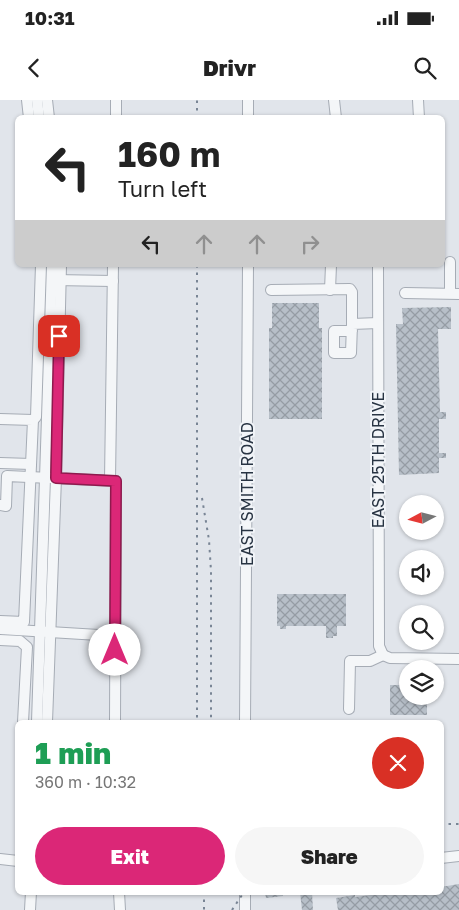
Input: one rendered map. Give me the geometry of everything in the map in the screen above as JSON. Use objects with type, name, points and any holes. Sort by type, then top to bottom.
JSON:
[{"type":"street","points":[[27,100],[29,115]]},
{"type":"street","points":[[37,100],[39,115]]},
{"type":"street","points":[[47,100],[49,115]]},
{"type":"street","points":[[116,100],[116,115]]},
{"type":"street","points":[[248,100],[248,115]]},
{"type":"street","points":[[334,100],[336,115]]},
{"type":"street","points":[[418,100],[420,115]]},
{"type":"street","points":[[405,293],[455,294],[450,262]]},
{"type":"street","points":[[42,267],[51,280],[53,395],[45,632],[46,720]]},
{"type":"street","points":[[0,621],[24,622],[33,420],[36,417],[52,267]]},
{"type":"street","points":[[51,280],[60,267]]},
{"type":"street","points":[[110,480],[113,267]]},
{"type":"street","name":"EAST SMITH ROAD","points":[[245,720],[248,267]]},
{"type":"street","points":[[330,290],[332,267]]},
{"type":"street","name":"EAST 25TH DRIVE","points":[[378,267],[379,638],[384,655]]},
{"type":"street","points":[[51,280],[113,281]]},
{"type":"street","points":[[271,290],[350,289],[352,292],[352,328],[378,323]]},
{"type":"street","points":[[37,394],[53,395]]},
{"type":"street","points":[[0,419],[33,420]]},
{"type":"street","points":[[0,463],[31,464]]},
{"type":"street","points":[[0,505],[6,506],[7,476],[116,481],[115,720]]},
{"type":"street","points":[[0,629],[115,636]]},
{"type":"street","points":[[36,720],[45,632]]},
{"type":"street","points":[[0,640],[20,641],[27,647],[24,720]]},
{"type":"street","points":[[349,709],[350,661],[370,661],[384,655],[390,658],[459,659]]},
{"type":"street","points":[[444,858],[459,856]]},
{"type":"street","points":[[0,859],[15,861]]},
{"type":"street","points":[[30,910],[31,895]]},
{"type":"street","points":[[120,895],[120,910]]},
{"type":"street","points":[[245,895],[245,910]]},
{"type":"building","points":[[272,303],[319,303],[319,328],[322,328],[322,419],[269,419],[269,328],[272,328]]},
{"type":"building","points":[[451,307],[451,329],[438,329],[440,412],[446,412],[446,419],[439,419],[439,453],[446,453],[446,458],[439,458],[439,473],[399,475],[396,324],[403,324],[402,308]]},
{"type":"building","points":[[277,594],[346,594],[346,626],[337,626],[337,636],[333,636],[333,638],[326,638],[326,626],[286,626],[286,629],[280,629],[280,626],[277,626]]},
{"type":"building","points":[[390,685],[399,685],[399,705],[427,705],[427,715],[390,715]]},
{"type":"building","points":[[459,884],[459,910],[338,910],[336,898],[355,895],[355,897],[371,895],[444,895],[444,886]]},
{"type":"building","points":[[266,895],[283,895],[283,896],[266,898]]},
{"type":"building","points":[[300,895],[312,895],[313,910],[302,910]]},
{"type":"railway","points":[[197,100],[197,115]]},
{"type":"railway","points":[[197,267],[197,720]]},
{"type":"railway","points":[[202,498],[209,540],[211,571],[211,720]]},
{"type":"railway","points":[[444,824],[459,824]]},
{"type":"railway","points":[[204,895],[204,910]]},
{"type":"railway","points":[[232,910],[242,895]]},
{"type":"route","points":[[59,336],[56,478],[116,481],[115,650]]}]
